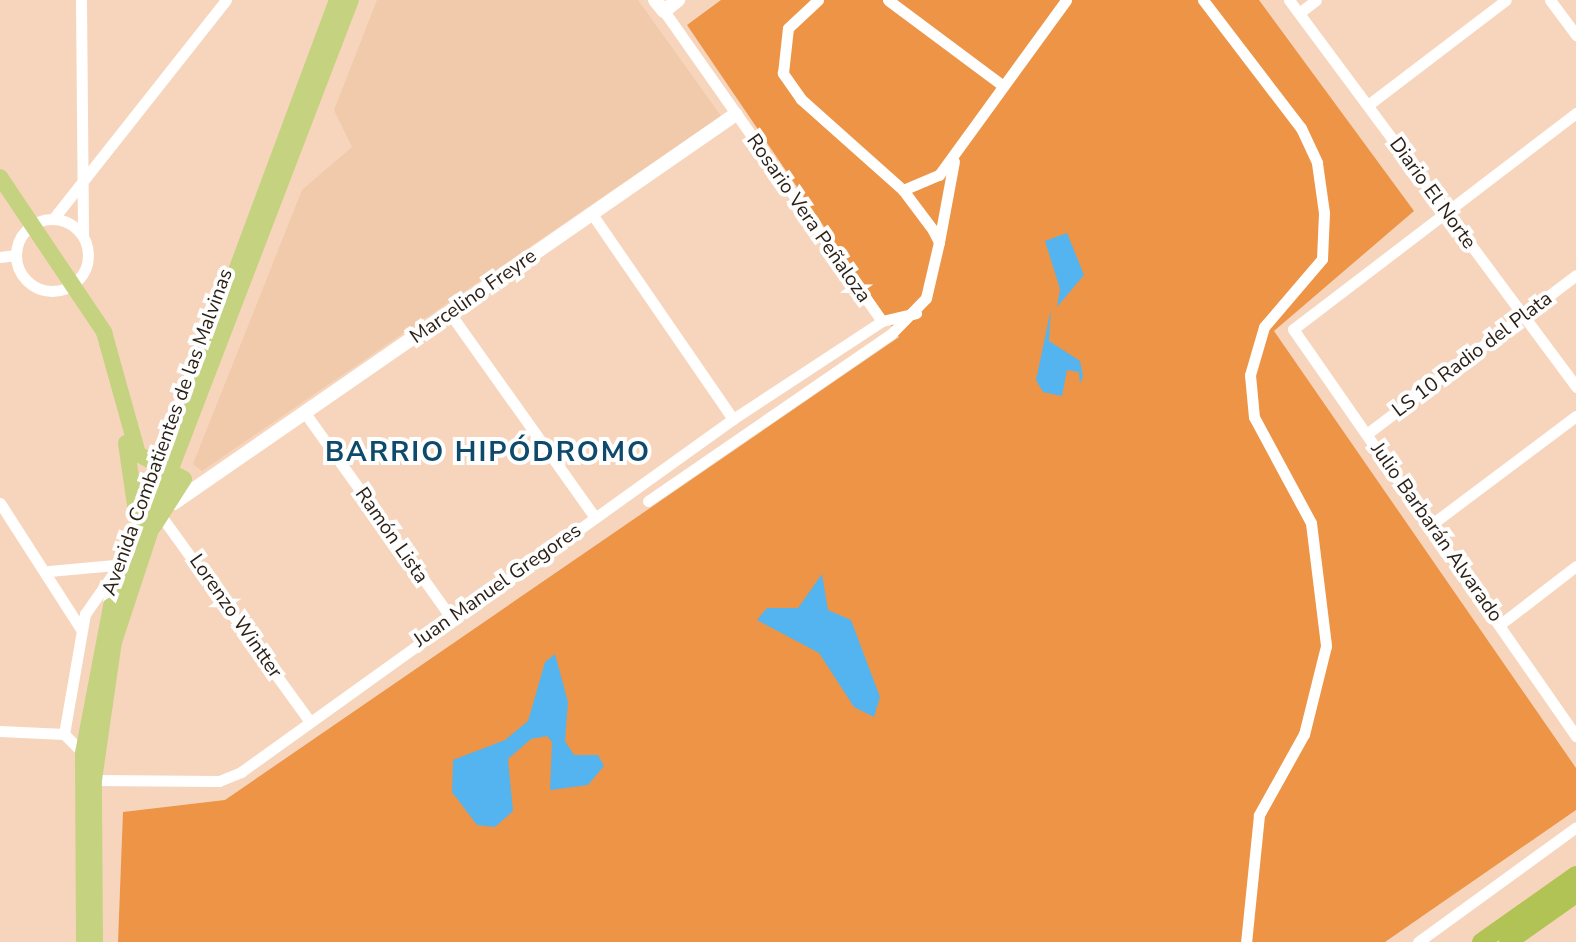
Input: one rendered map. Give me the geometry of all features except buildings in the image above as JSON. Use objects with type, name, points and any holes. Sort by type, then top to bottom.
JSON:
[{"type":"highway","points":[[1481,942],[1576,875]]},
{"type":"highway","points":[[1508,942],[1576,894]]},
{"type":"main road","name":"Avenida Combatientes de las Malvinas","points":[[170,467],[337,0]]},
{"type":"main road","name":"Avenida Combatientes de las Malvinas","points":[[84,942],[83,753],[99,653],[129,551],[142,531],[170,467],[351,0]]},
{"type":"main road","points":[[0,177],[30,227],[72,285],[110,347],[138,454],[170,467],[185,484],[174,503],[142,531],[102,352],[72,285]]},
{"type":"main road","points":[[0,195],[30,227]]},
{"type":"main road","points":[[136,495],[143,470],[170,467]]},
{"type":"main road","name":"Avenida Combatientes de las Malvinas","points":[[95,942],[94,780],[107,675],[142,531]]},
{"type":"street","points":[[16,255],[33,286],[72,285],[89,256],[83,236],[81,0]]},
{"type":"street","points":[[16,255],[30,227],[53,219],[83,187],[226,0]]},
{"type":"street","points":[[659,6],[678,0]]},
{"type":"street","points":[[818,0],[788,28],[783,73],[801,99],[903,190],[939,242]]},
{"type":"street","points":[[888,0],[905,5],[1002,85]]},
{"type":"street","points":[[903,190],[933,182],[1066,0]]},
{"type":"street","points":[[1203,0],[1301,128],[1317,163],[1324,213],[1322,259],[1264,327],[1250,375],[1254,417],[1311,523],[1326,646],[1304,734],[1259,815],[1246,942]]},
{"type":"street","name":"Diario El Norte","points":[[1289,0],[1576,387]]},
{"type":"street","points":[[1299,13],[1316,0]]},
{"type":"street","points":[[1368,105],[1506,0]]},
{"type":"street","points":[[1550,0],[1576,35]]},
{"type":"street","name":"Rosario Vera Peñaloza","points":[[659,6],[882,321]]},
{"type":"street","points":[[1444,209],[1576,113]]},
{"type":"street","name":"Marcelino Freyre","points":[[174,503],[736,114]]},
{"type":"street","points":[[648,501],[916,313],[939,242],[958,151]]},
{"type":"street","name":"Julio Barbarán Alvarado","points":[[1444,209],[1293,329],[1502,623],[1576,736]]},
{"type":"street","points":[[592,214],[733,419]]},
{"type":"street","points":[[53,219],[83,236]]},
{"type":"street","points":[[0,257],[16,255]]},
{"type":"street","name":"LS 10 Radio del Plata","points":[[1368,433],[1576,275]]},
{"type":"street","points":[[449,312],[594,516]]},
{"type":"street","points":[[882,321],[916,313]]},
{"type":"street","name":"Juan Manuel Gregores","points":[[94,780],[229,779],[308,719],[594,516],[882,321]]},
{"type":"street","name":"Ramón Lista","points":[[305,413],[451,618]]},
{"type":"street","points":[[1432,524],[1576,416]]},
{"type":"street","points":[[170,467],[210,478]]},
{"type":"street","points":[[0,503],[49,571],[81,629]]},
{"type":"street","name":"Lorenzo Wintter","points":[[161,516],[308,719]]},
{"type":"street","points":[[64,734],[81,629],[115,565],[129,551]]},
{"type":"street","points":[[49,571],[115,565]]},
{"type":"street","points":[[1502,623],[1576,566]]},
{"type":"street","points":[[0,731],[64,734],[83,753]]},
{"type":"street","points":[[1418,942],[1576,827]]},
{"type":"shaded area","points":[[377,0],[638,0],[721,116],[202,471],[193,464],[302,190],[352,147],[334,110]]},
{"type":"shaded area","points":[[721,0],[1259,0],[1414,211],[1274,331],[1576,768],[1576,810],[1385,942],[118,942],[123,812],[225,800],[899,337],[687,25]]},
{"type":"water","points":[[1067,233],[1084,275],[1057,307],[1060,289],[1045,241]]},
{"type":"water","points":[[1051,309],[1049,341],[1080,361],[1083,376],[1080,384],[1079,372],[1067,370],[1062,396],[1043,392],[1036,380]]},
{"type":"water","points":[[822,574],[828,610],[851,620],[880,697],[874,717],[854,707],[819,653],[757,620],[767,608],[798,608]]},
{"type":"water","points":[[555,654],[568,702],[565,741],[574,755],[598,755],[604,766],[588,785],[550,790],[552,742],[547,736],[531,739],[508,759],[513,811],[495,827],[477,825],[452,792],[453,760],[505,740],[528,721],[545,662]]},
{"type":"district","name":"BARRIO HIPÓDROMO","points":[[488,452]]}]
